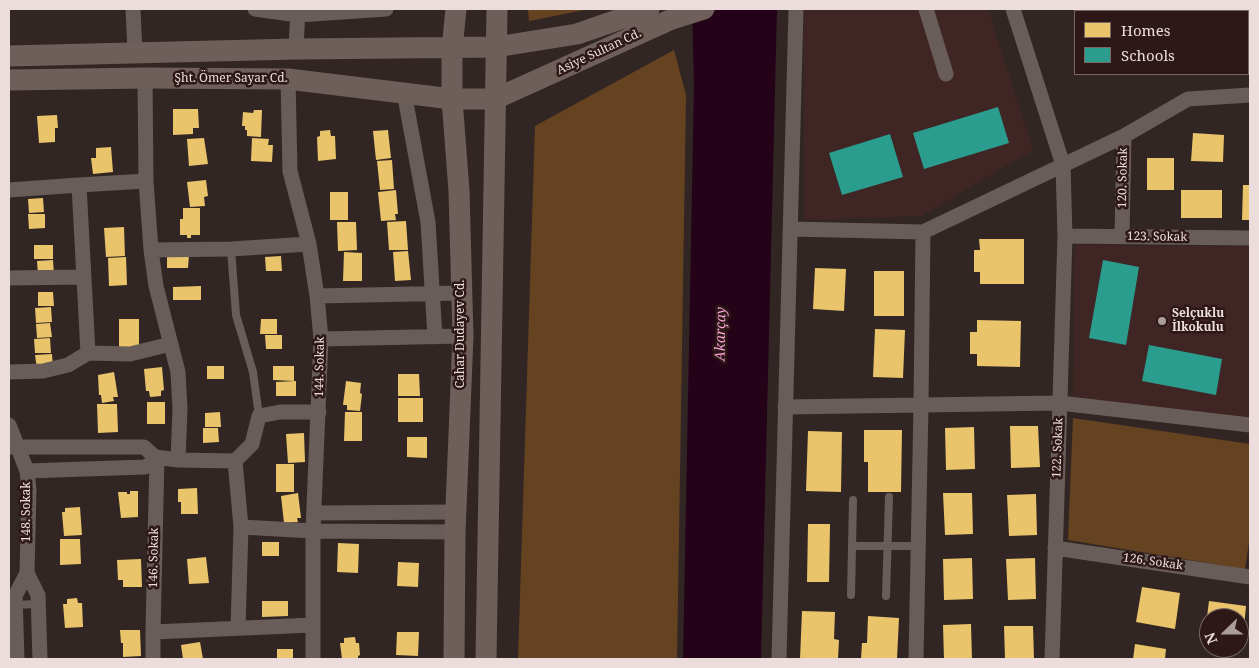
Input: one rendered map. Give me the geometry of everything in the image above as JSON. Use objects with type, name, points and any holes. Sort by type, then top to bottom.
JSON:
[{"type":"main road","name":"Cahar Dudayev Cd.","points":[[454,659],[456,522],[463,336],[459,191],[452,99],[452,49],[456,9]]},
{"type":"main road","points":[[486,659],[497,9]]},
{"type":"main road","name":"Asiye Sultan Cd.","points":[[452,49],[496,47],[577,34],[649,9]]},
{"type":"main road","name":"Asiye Sultan Cd.","points":[[495,99],[672,19],[704,9]]},
{"type":"main road","points":[[9,56],[296,49],[452,49]]},
{"type":"main road","name":"Şht. Ömer Sayar Cd.","points":[[9,80],[288,78],[452,99],[495,99]]},
{"type":"street","points":[[133,9],[135,52]]},
{"type":"street","points":[[255,9],[298,12],[386,9]]},
{"type":"street","points":[[779,659],[796,9]]},
{"type":"street","points":[[926,9],[946,74]]},
{"type":"street","name":"122. Sokak","points":[[1012,9],[1063,165],[1065,236],[1052,659]]},
{"type":"street","points":[[296,49],[298,12]]},
{"type":"street","points":[[145,78],[146,180],[151,250],[156,286],[178,372],[180,409],[178,460]]},
{"type":"street","name":"144. Sokak","points":[[288,78],[290,171],[309,244],[321,339],[313,531],[313,659]]},
{"type":"street","points":[[404,92],[428,222],[434,294],[435,337]]},
{"type":"street","name":"120. Sokak","points":[[1122,237],[1124,136],[1188,99],[1250,95]]},
{"type":"street","points":[[790,229],[923,232],[1124,136]]},
{"type":"street","points":[[9,190],[146,180]]},
{"type":"street","points":[[79,185],[88,354]]},
{"type":"street","points":[[916,659],[923,232]]},
{"type":"street","name":"123. Sokak","points":[[1065,236],[1250,238]]},
{"type":"street","points":[[151,250],[231,249],[309,244]]},
{"type":"street","points":[[9,278],[84,277]]},
{"type":"street","points":[[317,296],[462,293]]},
{"type":"street","points":[[321,339],[463,336]]},
{"type":"street","points":[[9,372],[42,371],[68,366],[88,354],[130,354],[171,344]]},
{"type":"street","points":[[785,407],[1060,403],[1250,425]]},
{"type":"street","points":[[13,448],[144,448],[156,457],[178,460],[235,461],[252,444],[259,416],[280,412],[319,412]]},
{"type":"street","name":"148. Sokak","points":[[9,425],[13,448],[26,471],[29,490],[27,573],[12,605],[17,659]]},
{"type":"street","points":[[26,471],[145,467],[152,463],[156,457]]},
{"type":"street","name":"146. Sokak","points":[[153,659],[156,457]]},
{"type":"street","points":[[235,461],[241,528],[238,628]]},
{"type":"street","points":[[314,512],[456,522]]},
{"type":"street","points":[[241,528],[313,531],[456,522]]},
{"type":"street","name":"126. Sokak","points":[[1055,548],[1250,577]]},
{"type":"street","name":"148. Sokak","points":[[27,573],[38,595],[40,659]]},
{"type":"street","points":[[152,632],[312,625]]},
{"type":"lane","points":[[231,249],[236,314],[253,372],[259,416]]},
{"type":"lane","points":[[886,596],[889,498]]},
{"type":"lane","points":[[851,595],[853,500]]},
{"type":"lane","points":[[852,546],[919,546]]},
{"type":"lane","points":[[12,605],[38,604]]},
{"type":"shaded area","points":[[528,9],[590,9],[529,21]]},
{"type":"shaded area","points":[[803,9],[988,9],[1033,150],[922,216],[804,220]]},
{"type":"shaded area","points":[[674,50],[686,95],[677,659],[518,659],[535,126]]},
{"type":"shaded area","name":"Selçuklu İlkokulu","points":[[1075,245],[1250,246],[1250,422],[1073,396]]},
{"type":"shaded area","points":[[1073,418],[1250,444],[1250,535],[1245,569],[1068,540]]},
{"type":"water","name":"Akarçay","points":[[692,9],[777,9],[761,659],[683,659],[694,84]]},
{"type":"building: Homes","points":[[173,109],[198,109],[199,128],[193,128],[193,134],[173,135]]},
{"type":"building: Homes","points":[[254,110],[262,110],[261,137],[247,136],[245,126],[242,126],[243,112],[253,113]]},
{"type":"building: Homes","points":[[57,115],[58,128],[55,128],[55,142],[39,143],[37,116]]},
{"type":"building: Homes","points":[[330,130],[331,136],[335,136],[336,159],[318,161],[317,137],[320,136],[320,131]]},
{"type":"building: Homes","points":[[388,130],[391,158],[376,160],[373,131]]},
{"type":"building: Homes","points":[[1193,133],[1224,135],[1223,162],[1191,161]]},
{"type":"building: Homes","points":[[204,138],[208,164],[189,166],[187,139]]},
{"type":"building: Homes","points":[[252,138],[269,139],[268,145],[273,145],[272,162],[251,161]]},
{"type":"building: Homes","points":[[111,147],[113,172],[93,174],[91,158],[96,158],[96,148]]},
{"type":"building: Homes","points":[[1147,158],[1174,158],[1174,190],[1147,190]]},
{"type":"building: Homes","points":[[392,160],[394,189],[380,190],[377,161]]},
{"type":"building: Homes","points":[[206,180],[208,196],[204,197],[205,206],[190,207],[187,182]]},
{"type":"building: Homes","points":[[1243,185],[1250,185],[1250,220],[1242,220]]},
{"type":"building: Homes","points":[[396,190],[398,214],[395,214],[396,220],[381,221],[378,192]]},
{"type":"building: Homes","points":[[1181,190],[1222,190],[1222,218],[1181,218]]},
{"type":"building: Homes","points":[[330,192],[348,192],[348,220],[330,220]]},
{"type":"building: Homes","points":[[43,198],[44,212],[29,213],[28,199]]},
{"type":"building: Homes","points":[[183,208],[200,208],[200,235],[191,235],[191,238],[187,238],[187,235],[180,235],[180,219],[183,219]]},
{"type":"building: Homes","points":[[28,214],[45,214],[45,228],[29,229]]},
{"type":"building: Homes","points":[[406,221],[408,250],[389,250],[387,222]]},
{"type":"building: Homes","points":[[337,222],[356,222],[357,250],[338,251]]},
{"type":"building: Homes","points":[[124,227],[125,256],[106,257],[104,228]]},
{"type":"building: Homes","points":[[979,239],[1024,239],[1024,284],[980,284],[980,272],[974,272],[974,250],[980,250]]},
{"type":"building: Homes","points":[[34,245],[53,245],[53,259],[34,259]]},
{"type":"building: Homes","points":[[408,251],[411,280],[395,281],[393,252]]},
{"type":"building: Homes","points":[[344,252],[362,253],[362,281],[343,281]]},
{"type":"building: Homes","points":[[167,254],[189,255],[188,268],[167,268]]},
{"type":"building: Homes","points":[[281,256],[282,271],[266,271],[265,257]]},
{"type":"building: Homes","points":[[126,257],[127,285],[109,286],[108,258]]},
{"type":"building: Homes","points":[[53,260],[54,275],[38,275],[37,261]]},
{"type":"building: Homes","points":[[815,268],[846,269],[844,311],[813,309]]},
{"type":"building: Homes","points":[[874,271],[904,271],[904,316],[874,316]]},
{"type":"building: Homes","points":[[201,286],[201,300],[173,300],[173,287]]},
{"type":"building: Homes","points":[[38,292],[53,292],[54,306],[38,306]]},
{"type":"building: Homes","points":[[51,307],[52,322],[36,323],[35,308]]},
{"type":"building: Homes","points":[[119,319],[139,319],[139,347],[119,347]]},
{"type":"building: Homes","points":[[261,319],[277,319],[277,334],[260,334]]},
{"type":"building: Homes","points":[[977,320],[1021,321],[1020,367],[977,366],[977,354],[970,354],[970,332],[977,332]]},
{"type":"building: Homes","points":[[50,323],[52,337],[37,338],[36,324]]},
{"type":"building: Homes","points":[[875,329],[905,330],[903,378],[873,377]]},
{"type":"building: Homes","points":[[265,335],[282,335],[282,349],[266,349]]},
{"type":"building: Homes","points":[[50,338],[51,353],[35,353],[34,339]]},
{"type":"building: Homes","points":[[52,354],[53,368],[37,369],[35,355]]},
{"type":"building: Homes","points":[[207,366],[224,366],[224,379],[207,379]]},
{"type":"building: Homes","points":[[273,366],[294,366],[294,381],[273,380]]},
{"type":"building: Homes","points":[[162,367],[164,390],[161,391],[161,396],[150,397],[149,391],[146,391],[144,369]]},
{"type":"building: Homes","points":[[114,372],[118,397],[113,397],[114,401],[102,403],[101,395],[99,395],[98,375]]},
{"type":"building: Homes","points":[[398,374],[419,374],[420,396],[398,396]]},
{"type":"building: Homes","points":[[296,381],[296,396],[276,396],[276,382]]},
{"type":"building: Homes","points":[[346,381],[361,383],[360,411],[347,410],[347,405],[343,405]]},
{"type":"building: Homes","points":[[398,398],[423,398],[423,422],[398,422]]},
{"type":"building: Homes","points":[[147,402],[165,402],[165,424],[147,424]]},
{"type":"building: Homes","points":[[97,404],[117,404],[118,432],[98,433]]},
{"type":"building: Homes","points":[[220,412],[221,427],[205,427],[205,413]]},
{"type":"building: Homes","points":[[345,412],[362,412],[362,441],[344,441]]},
{"type":"building: Homes","points":[[1010,426],[1038,426],[1040,467],[1011,468]]},
{"type":"building: Homes","points":[[974,427],[975,469],[946,470],[945,428]]},
{"type":"building: Homes","points":[[203,428],[218,428],[219,442],[203,443]]},
{"type":"building: Homes","points":[[864,430],[902,430],[901,492],[868,492],[868,462],[864,462]]},
{"type":"building: Homes","points":[[808,431],[842,432],[841,492],[806,491]]},
{"type":"building: Homes","points":[[304,433],[305,462],[288,463],[286,434]]},
{"type":"building: Homes","points":[[407,437],[427,437],[427,458],[407,457]]},
{"type":"building: Homes","points":[[276,464],[294,464],[294,492],[276,492]]},
{"type":"building: Homes","points":[[197,488],[198,514],[181,514],[181,502],[178,502],[178,489]]},
{"type":"building: Homes","points":[[130,491],[138,491],[138,517],[121,518],[118,492],[130,494]]},
{"type":"building: Homes","points":[[298,493],[301,518],[297,518],[298,522],[284,523],[281,496]]},
{"type":"building: Homes","points":[[943,493],[972,493],[973,534],[945,535]]},
{"type":"building: Homes","points":[[1036,494],[1037,535],[1009,536],[1007,495]]},
{"type":"building: Homes","points":[[80,507],[82,535],[64,536],[62,512],[65,512],[65,508]]},
{"type":"building: Homes","points":[[808,524],[830,524],[829,582],[807,582]]},
{"type":"building: Homes","points":[[60,539],[80,539],[81,564],[60,565]]},
{"type":"building: Homes","points":[[262,542],[279,542],[279,556],[262,556]]},
{"type":"building: Homes","points":[[338,543],[359,544],[358,573],[337,572]]},
{"type":"building: Homes","points":[[206,557],[209,583],[189,584],[187,559]]},
{"type":"building: Homes","points":[[972,558],[973,599],[944,600],[943,559]]},
{"type":"building: Homes","points":[[1035,558],[1036,599],[1008,600],[1006,559]]},
{"type":"building: Homes","points":[[141,559],[142,587],[123,587],[123,580],[118,580],[117,560]]},
{"type":"building: Homes","points":[[398,562],[419,563],[418,587],[397,586]]},
{"type":"building: Homes","points":[[1142,587],[1180,593],[1175,629],[1136,622]]},
{"type":"building: Homes","points":[[77,598],[78,603],[82,603],[83,627],[65,628],[63,604],[67,604],[67,599]]},
{"type":"building: Homes","points":[[262,601],[288,601],[288,616],[262,617]]},
{"type":"building: Homes","points":[[1209,601],[1246,606],[1246,608],[1208,608]]},
{"type":"building: Homes","points":[[802,611],[835,612],[834,639],[839,640],[838,659],[800,659]]},
{"type":"building: Homes","points":[[868,616],[899,618],[897,659],[861,659],[862,643],[867,643]]},
{"type":"building: Homes","points":[[971,624],[972,659],[944,659],[943,625]]},
{"type":"building: Homes","points":[[1004,626],[1033,626],[1034,659],[1005,659]]},
{"type":"building: Homes","points":[[120,630],[140,630],[141,656],[123,657],[123,643],[121,643]]},
{"type":"building: Homes","points":[[397,632],[419,632],[418,656],[396,655]]},
{"type":"building: Homes","points":[[355,637],[356,643],[359,643],[360,655],[358,659],[342,659],[340,643],[344,643],[344,638]]},
{"type":"building: Homes","points":[[200,642],[203,659],[183,659],[181,645]]},
{"type":"building: Homes","points":[[1135,644],[1166,649],[1165,659],[1133,659]]},
{"type":"building: Homes","points":[[277,649],[293,649],[293,659],[277,659]]},
{"type":"building: Schools","points":[[998,107],[1009,143],[924,169],[913,133]]},
{"type":"building: Schools","points":[[890,134],[903,177],[842,195],[829,153]]},
{"type":"building: Schools","points":[[1103,260],[1139,267],[1126,345],[1089,338]]},
{"type":"building: Schools","points":[[1149,345],[1222,359],[1216,395],[1142,381]]},
{"type":"place","name":"Selçuklu İlkokulu","points":[[1162,321]]}]
